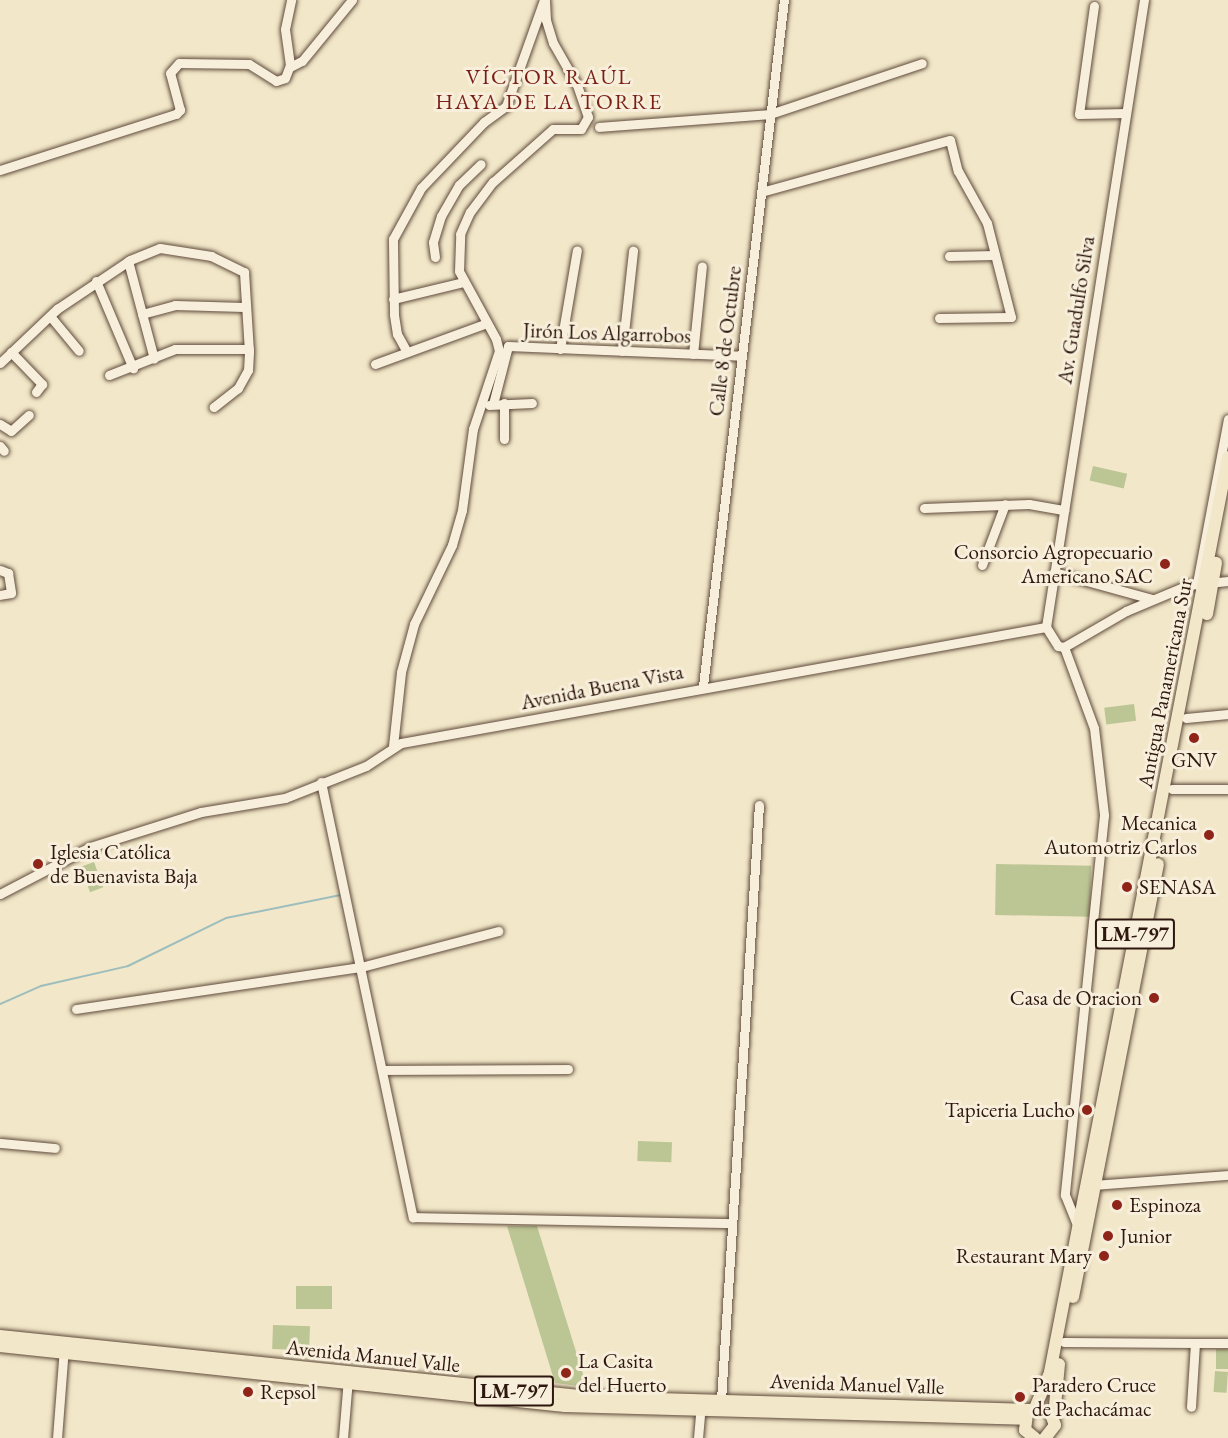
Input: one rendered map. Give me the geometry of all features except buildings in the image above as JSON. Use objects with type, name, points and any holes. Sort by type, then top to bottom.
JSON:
[{"type":"main road","name":"Antigua Panamericana Sur","points":[[1030,1412],[1050,1372],[1094,1185],[1228,457]]},
{"type":"main road","name":"Antigua Panamericana Sur","points":[[1053,1416],[1078,1247],[1077,1225],[1172,789],[1186,718],[1205,583],[1228,495]]},
{"type":"main road","name":"Avenida Manuel Valle","points":[[0,1336],[64,1348]]},
{"type":"main road","name":"Avenida Manuel Valle","points":[[0,1346],[64,1348],[348,1378],[565,1406],[701,1404],[1030,1412]]},
{"type":"main road","name":"Avenida Manuel Valle","points":[[701,1404],[721,1400],[988,1412]]},
{"type":"main road","name":"LM-797","points":[[1030,1412],[1046,1409],[1053,1416],[1049,1436]]},
{"type":"main road","points":[[1030,1412],[1031,1437]]},
{"type":"street","points":[[0,171],[176,114],[180,110],[170,73],[179,63],[249,64],[276,81],[285,78],[289,63],[285,29],[291,0]]},
{"type":"street","points":[[289,63],[302,61],[352,0]]},
{"type":"street","points":[[407,352],[397,334],[393,299],[393,239],[406,209],[458,148],[506,106],[514,89],[532,24],[545,0]]},
{"type":"street","points":[[393,746],[401,672],[414,624],[452,544],[480,407],[499,351],[459,271],[460,234],[479,199],[553,129],[574,130],[586,125],[588,117],[578,85],[553,43],[546,20],[545,0]]},
{"type":"street","name":"Calle 8 de Octubre","points":[[703,686],[784,0]]},
{"type":"street","name":"Av. Guadulfo Silva","points":[[1046,627],[1144,0]]},
{"type":"street","points":[[1094,6],[1079,114],[1126,113]]},
{"type":"street","points":[[599,127],[770,114],[922,63]]},
{"type":"street","points":[[761,192],[950,140],[958,171],[980,205],[1011,317],[939,318]]},
{"type":"street","points":[[435,257],[433,242],[441,216],[459,185],[481,164]]},
{"type":"street","points":[[0,363],[50,316],[96,281],[128,261],[160,248],[211,256],[242,270],[249,349],[248,370],[238,388],[214,407]]},
{"type":"street","points":[[560,349],[577,250]]},
{"type":"street","points":[[622,351],[633,251]]},
{"type":"street","points":[[949,256],[995,255]]},
{"type":"street","points":[[128,261],[154,359]]},
{"type":"street","points":[[693,354],[702,266]]},
{"type":"street","points":[[96,281],[133,368]]},
{"type":"street","points":[[393,299],[464,282]]},
{"type":"street","points":[[142,314],[176,305],[244,307]]},
{"type":"street","points":[[50,316],[79,351]]},
{"type":"street","points":[[375,364],[487,323]]},
{"type":"street","name":"Jirón Los Algarrobos","points":[[493,404],[508,346],[742,356]]},
{"type":"street","points":[[109,375],[133,368],[175,349],[249,349]]},
{"type":"street","points":[[11,352],[42,384],[36,392]]},
{"type":"street","points":[[480,407],[504,403],[532,403]]},
{"type":"street","points":[[504,403],[504,439]]},
{"type":"street","points":[[0,424],[11,431],[29,415]]},
{"type":"street","points":[[1205,583],[1228,418]]},
{"type":"street","points":[[982,565],[1005,504]]},
{"type":"street","points":[[924,508],[1029,504],[1064,510]]},
{"type":"street","points":[[0,570],[8,573],[11,593],[0,595]]},
{"type":"street","points":[[1054,572],[1152,599]]},
{"type":"street","points":[[1046,627],[1058,646],[1065,647],[1152,599],[1205,583],[1228,581]]},
{"type":"street","name":"Avenida Buena Vista","points":[[0,894],[90,847],[141,829],[201,812],[276,801],[366,766],[393,746],[703,686],[1046,627]]},
{"type":"street","points":[[1065,647],[1094,729],[1104,815],[1065,1195],[1077,1225]]},
{"type":"street","points":[[1186,718],[1228,714]]},
{"type":"street","points":[[321,782],[415,1218],[732,1223]]},
{"type":"street","points":[[1172,789],[1228,789]]},
{"type":"street","points":[[721,1400],[759,805]]},
{"type":"street","points":[[76,1009],[361,967],[498,930]]},
{"type":"street","points":[[383,1070],[568,1069]]},
{"type":"street","points":[[0,1143],[55,1148]]},
{"type":"street","points":[[1094,1185],[1228,1176]]},
{"type":"street","points":[[1064,1342],[1228,1343]]},
{"type":"street","points":[[1191,1407],[1195,1344]]},
{"type":"street","points":[[57,1438],[64,1348]]},
{"type":"street","points":[[343,1438],[348,1378]]},
{"type":"street","points":[[698,1438],[701,1404]]},
{"type":"green space","points":[[1093,466],[1127,474],[1124,488],[1090,481]]},
{"type":"green space","points":[[1134,704],[1136,721],[1106,725],[1104,708]]},
{"type":"green space","points":[[94,862],[103,887],[90,892],[81,867]]},
{"type":"green space","points":[[996,864],[1091,866],[1090,917],[995,915]]},
{"type":"green space","points":[[638,1141],[672,1142],[671,1162],[637,1161]]},
{"type":"green space","points":[[507,1226],[537,1226],[587,1387],[555,1383]]},
{"type":"green space","points":[[296,1286],[332,1286],[332,1309],[296,1309]]},
{"type":"green space","points":[[273,1325],[310,1326],[309,1350],[272,1349]]},
{"type":"green space","points":[[1216,1349],[1228,1349],[1228,1369],[1216,1369]]},
{"type":"green space","points":[[1215,1371],[1228,1372],[1227,1393],[1214,1392]]},
{"type":"waterway","points":[[0,1004],[41,986],[128,966],[226,918],[341,895]]},
{"type":"place","name":"Consorcio Agropecuario Americano SAC","points":[[1165,564]]},
{"type":"place","name":"GNV","points":[[1194,738]]},
{"type":"place","name":"Mecanica Automotriz Carlos","points":[[1209,835]]},
{"type":"place","name":"Iglesia Católica de Buenavista Baja","points":[[38,864]]},
{"type":"place","name":"SENASA","points":[[1127,887]]},
{"type":"place","name":"Casa de Oracion","points":[[1154,998]]},
{"type":"place","name":"Tapiceria Lucho","points":[[1087,1110]]},
{"type":"place","name":"Espinoza","points":[[1117,1205]]},
{"type":"place","name":"Junior","points":[[1108,1236]]},
{"type":"place","name":"Restaurant Mary","points":[[1104,1256]]},
{"type":"place","name":"La Casita del Huerto","points":[[566,1373]]},
{"type":"place","name":"Repsol","points":[[248,1392]]},
{"type":"place","name":"Paradero Cruce de Pachacámac","points":[[1020,1397]]},
{"type":"district","name":"VÍCTOR RAÚL HAYA DE LA TORRE","points":[[549,88]]}]
